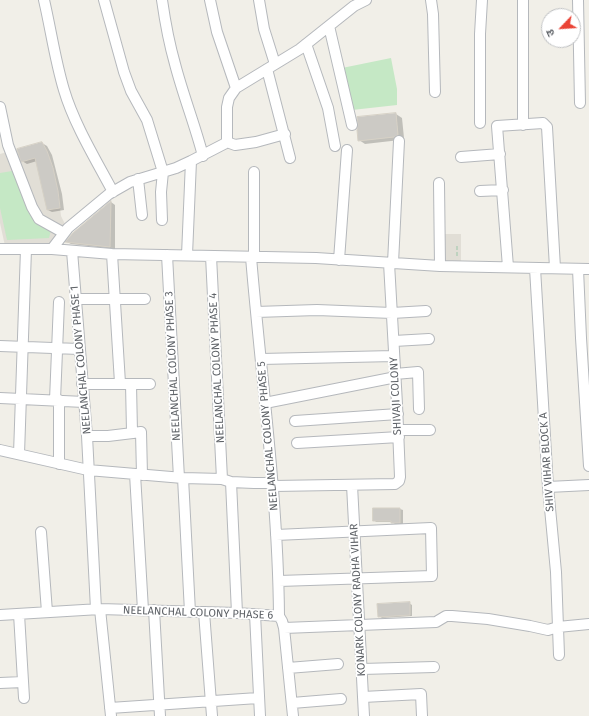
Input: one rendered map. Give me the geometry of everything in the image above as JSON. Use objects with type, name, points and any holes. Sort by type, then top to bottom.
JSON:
[{"type":"street","points":[[44,0],[51,41],[64,91],[74,117],[112,192]]},
{"type":"street","points":[[104,0],[124,72],[131,91],[147,120],[163,172],[161,192],[162,220]]},
{"type":"street","points":[[162,0],[168,40],[174,63],[192,116],[202,156]]},
{"type":"street","points":[[210,0],[217,32],[236,88]]},
{"type":"street","points":[[259,0],[284,134],[290,158]]},
{"type":"street","points":[[227,142],[227,107],[229,98],[236,88],[306,44],[329,26],[354,3],[366,0]]},
{"type":"street","points":[[431,0],[433,14],[435,92]]},
{"type":"street","points":[[480,123],[480,34],[482,0]]},
{"type":"street","points":[[523,0],[523,125]]},
{"type":"street","points":[[578,0],[580,102]]},
{"type":"street","points":[[329,26],[352,125]]},
{"type":"street","points":[[306,44],[328,108],[336,146]]},
{"type":"street","points":[[0,107],[8,145],[32,207],[39,219],[64,233]]},
{"type":"street","points":[[508,267],[497,126],[543,123],[547,126],[555,268]]},
{"type":"street","points":[[227,142],[235,145],[256,142],[284,134]]},
{"type":"street","name":"SHIVAJI COLONY","points":[[352,485],[395,484],[399,481],[400,477],[391,263],[399,141]]},
{"type":"street","points":[[52,249],[68,228],[112,192],[130,182],[163,172],[191,161],[227,142]]},
{"type":"street","points":[[339,260],[347,150]]},
{"type":"street","points":[[461,157],[500,154]]},
{"type":"street","points":[[187,255],[191,161]]},
{"type":"street","name":"NEELANCHAL COLONY PHASE 5","points":[[254,172],[253,257],[256,312],[274,484],[279,582],[279,616]]},
{"type":"street","points":[[138,179],[142,215]]},
{"type":"street","points":[[439,183],[440,266]]},
{"type":"street","points":[[480,191],[503,190]]},
{"type":"street","points":[[0,249],[52,249],[112,254],[339,260],[440,266],[589,269]]},
{"type":"street","points":[[19,454],[26,250]]},
{"type":"street","name":"NEELANCHAL COLONY PHASE 1","points":[[72,250],[87,436],[98,609],[110,712]]},
{"type":"street","points":[[112,254],[120,383]]},
{"type":"street","name":"NEELANCHAL COLONY PHASE 3","points":[[167,255],[190,612]]},
{"type":"street","name":"NEELANCHAL COLONY PHASE 4","points":[[211,256],[226,481],[237,613]]},
{"type":"street","name":"SHIV VIHAR BLOCK A","points":[[535,268],[548,487],[556,572],[559,656]]},
{"type":"street","points":[[578,269],[589,466]]},
{"type":"street","points":[[76,299],[145,299]]},
{"type":"street","points":[[59,302],[57,348],[59,464]]},
{"type":"street","points":[[256,312],[317,310],[392,313],[426,310]]},
{"type":"street","points":[[394,342],[429,339]]},
{"type":"street","points":[[0,346],[79,349]]},
{"type":"street","points":[[261,359],[394,356]]},
{"type":"street","points":[[265,403],[396,375],[418,372],[419,409]]},
{"type":"street","points":[[82,384],[150,384]]},
{"type":"street","points":[[131,384],[132,432]]},
{"type":"street","points":[[0,398],[84,402]]},
{"type":"street","points":[[295,421],[398,414]]},
{"type":"street","points":[[297,443],[430,430]]},
{"type":"street","points":[[87,436],[108,436],[141,432],[139,474],[143,610]]},
{"type":"street","points":[[0,450],[88,470],[274,484],[352,485]]},
{"type":"street","name":"KONARK COLONY RADHA VIHAR","points":[[352,485],[364,716]]},
{"type":"street","points":[[548,487],[589,485]]},
{"type":"street","points":[[276,535],[431,528],[432,576],[279,582]]},
{"type":"street","points":[[41,532],[47,612]]},
{"type":"street","name":"NEELANCHAL COLONY PHASE 6","points":[[0,615],[98,609],[237,613],[279,616],[284,628],[436,622],[446,616],[488,619],[548,630],[558,627],[589,624]]},
{"type":"street","points":[[154,610],[160,716]]},
{"type":"street","points":[[204,612],[212,716]]},
{"type":"street","points":[[19,614],[24,698]]},
{"type":"street","points":[[255,614],[260,716]]},
{"type":"street","points":[[284,628],[293,716]]},
{"type":"street","points":[[288,668],[338,664]]},
{"type":"street","points":[[362,669],[434,667]]},
{"type":"street","points":[[0,683],[23,682]]},
{"type":"street","points":[[363,697],[421,694],[422,716]]},
{"type":"street","points":[[110,712],[210,700],[258,698]]},
{"type":"street","points":[[292,703],[341,699]]},
{"type":"path","points":[[457,246],[457,266]]},
{"type":"shaded area","points":[[42,142],[53,168],[61,216],[66,226],[53,243],[5,246],[0,223],[0,154]]},
{"type":"shaded area","points":[[443,234],[461,234],[461,261],[443,262]]},
{"type":"green space","points":[[391,58],[397,89],[397,105],[352,110],[342,68]]},
{"type":"green space","points":[[18,170],[32,213],[51,230],[49,238],[7,240],[0,208],[0,173]]},
{"type":"building","points":[[396,113],[398,135],[394,137],[358,141],[357,117]]},
{"type":"building","points":[[42,142],[53,168],[60,208],[47,210],[35,158],[21,162],[17,149]]},
{"type":"building","points":[[111,201],[110,247],[65,242],[73,233]]},
{"type":"building","points":[[373,508],[400,508],[400,523],[391,523],[391,521],[373,521]]},
{"type":"building","points":[[410,602],[410,615],[378,617],[377,604]]}]
